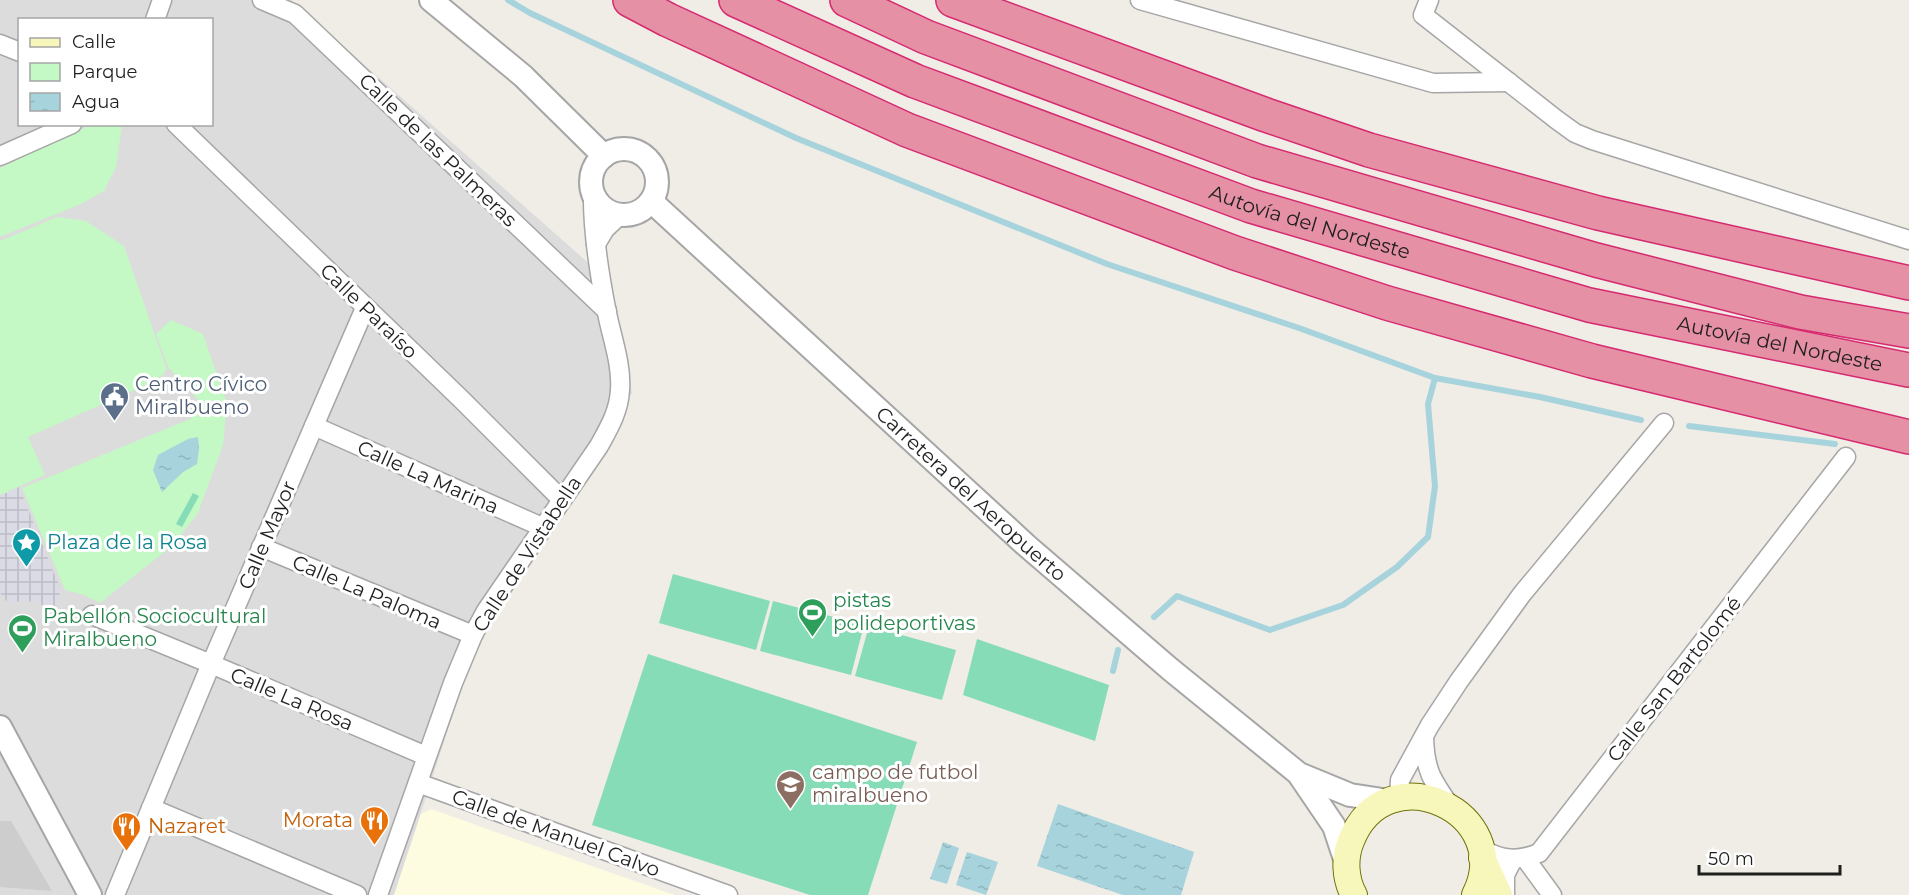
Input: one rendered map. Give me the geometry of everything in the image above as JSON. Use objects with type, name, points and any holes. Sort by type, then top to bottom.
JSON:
[{"type":"highway","points":[[630,0],[678,25],[907,130],[1235,253],[1387,303],[1592,361],[1909,437]]},
{"type":"highway","name":"Autovía del Nordeste","points":[[736,0],[915,81],[1251,206],[1589,305],[1909,370]]},
{"type":"highway","name":"Autovía del Nordeste","points":[[847,0],[926,37],[1257,161],[1607,262],[1800,312],[1909,331]]},
{"type":"highway","points":[[953,0],[1266,116],[1369,150],[1598,213],[1909,283]]},
{"type":"highway","points":[[1855,272],[1909,274]]},
{"type":"highway","points":[[1803,410],[1909,424]]},
{"type":"main road","name":"Carretera del Aeropuerto","points":[[1394,799],[1425,797],[1450,806],[1470,825],[1477,836],[1499,895]]},
{"type":"main road","points":[[1346,862],[1349,846],[1359,825],[1375,808],[1394,799]]},
{"type":"main road","points":[[1475,895],[1482,873],[1482,854]]},
{"type":"main road","name":"Carretera del Aeropuerto","points":[[1346,862],[1354,895]]},
{"type":"street","points":[[156,18],[162,0]]},
{"type":"street","name":"Calle de las Palmeras","points":[[262,0],[295,14],[606,311]]},
{"type":"street","points":[[430,0],[523,76],[604,156]]},
{"type":"street","points":[[1140,0],[1433,83],[1509,82]]},
{"type":"street","points":[[1429,0],[1424,15],[1575,133],[1909,240]]},
{"type":"street","points":[[0,44],[18,51]]},
{"type":"street","points":[[0,156],[68,126]]},
{"type":"street","name":"Calle Paraíso","points":[[178,126],[561,499]]},
{"type":"street","points":[[616,150],[630,150],[645,156],[655,170],[657,187],[651,201],[638,212],[621,214],[609,211],[602,206],[592,190],[593,172],[604,156],[616,150]]},
{"type":"street","name":"Calle de Vistabella","points":[[378,895],[453,682],[473,636],[486,611],[612,424],[620,390],[619,372],[606,311],[596,244],[592,216],[592,190]]},
{"type":"street","name":"Carretera del Aeropuerto","points":[[651,201],[1027,546],[1161,662],[1299,774],[1350,795],[1394,799]]},
{"type":"street","points":[[596,244],[605,229],[621,214]]},
{"type":"street","name":"Calle Mayor","points":[[115,895],[211,664],[365,308]]},
{"type":"street","points":[[1394,799],[1400,780],[1424,735],[1459,681],[1522,594],[1664,423]]},
{"type":"street","name":"Calle La Marina","points":[[314,426],[542,527]]},
{"type":"street","name":"Calle San Bartolomé","points":[[1520,859],[1539,853],[1546,845],[1846,457]]},
{"type":"street","name":"Calle La Paloma","points":[[261,548],[473,636]]},
{"type":"street","name":"Calle La Rosa","points":[[92,615],[426,756]]},
{"type":"street","points":[[0,727],[90,895]]},
{"type":"street","points":[[1424,735],[1426,766],[1432,781],[1450,806]]},
{"type":"street","name":"Carretera del Aeropuerto","points":[[1299,774],[1334,826],[1346,862]]},
{"type":"street","name":"Calle de Manuel Calvo","points":[[418,783],[728,895]]},
{"type":"street","points":[[151,808],[357,895]]},
{"type":"street","points":[[1482,854],[1520,859],[1552,895]]},
{"type":"street","points":[[1505,895],[1505,875],[1520,859]]},
{"type":"shaded area","points":[[0,0],[291,0],[611,283],[632,393],[473,653],[394,895],[0,895]]},
{"type":"shaded area","name":"Plaza de la Rosa","points":[[19,487],[60,588],[59,601],[54,608],[25,600],[9,604],[0,593],[0,496]]},
{"type":"shaded area","points":[[431,809],[675,895],[394,895],[421,814]]},
{"type":"shaded area","points":[[0,821],[11,821],[52,891],[0,887]]},
{"type":"green space","points":[[89,126],[122,126],[116,167],[104,191],[81,204],[0,237],[0,168]]},
{"type":"green space","points":[[57,217],[86,221],[124,246],[167,370],[157,380],[28,437],[45,475],[0,495],[0,241]]},
{"type":"green space","points":[[171,320],[203,334],[227,404],[223,445],[198,513],[172,546],[100,603],[84,595],[65,590],[22,488],[190,419],[204,406],[168,367],[156,334]]},
{"type":"green space","points":[[193,493],[199,496],[182,527],[176,524]]},
{"type":"green space","points":[[673,574],[770,601],[756,650],[659,623]]},
{"type":"green space","name":"pistas polideportivas","points":[[773,601],[864,625],[851,675],[760,651]]},
{"type":"green space","points":[[869,626],[956,650],[942,700],[855,676]]},
{"type":"green space","points":[[977,639],[1109,685],[1095,741],[963,695]]},
{"type":"green space","points":[[648,654],[917,742],[868,895],[810,895],[592,825]]},
{"type":"water","points":[[198,437],[197,464],[183,472],[162,492],[153,470],[158,455],[188,439]]},
{"type":"water","points":[[1058,804],[1194,852],[1181,895],[1123,895],[1037,866]]},
{"type":"water","points":[[943,842],[959,848],[947,884],[930,879]]},
{"type":"water","points":[[967,852],[998,862],[986,895],[956,885]]},
{"type":"waterway","points":[[508,0],[530,13],[796,138],[1107,264],[1299,328],[1435,378],[1540,397],[1641,420]]},
{"type":"waterway","points":[[1154,617],[1177,596],[1270,630],[1343,605],[1397,567],[1428,537],[1435,486],[1428,404],[1435,378]]},
{"type":"waterway","points":[[1689,426],[1835,444]]},
{"type":"waterway","points":[[1113,671],[1118,650]]},
{"type":"place","name":"Centro Cívico Miralbueno","points":[[114,422]]},
{"type":"place","name":"Plaza de la Rosa","points":[[26,568]]},
{"type":"place","name":"pistas polideportivas","points":[[812,638]]},
{"type":"place","name":"Pabellón Sociocultural Miralbueno","points":[[22,654]]},
{"type":"place","name":"campo de futbol miralbueno","points":[[791,810]]},
{"type":"place","name":"Morata","points":[[374,846]]},
{"type":"place","name":"Nazaret","points":[[127,852]]}]
